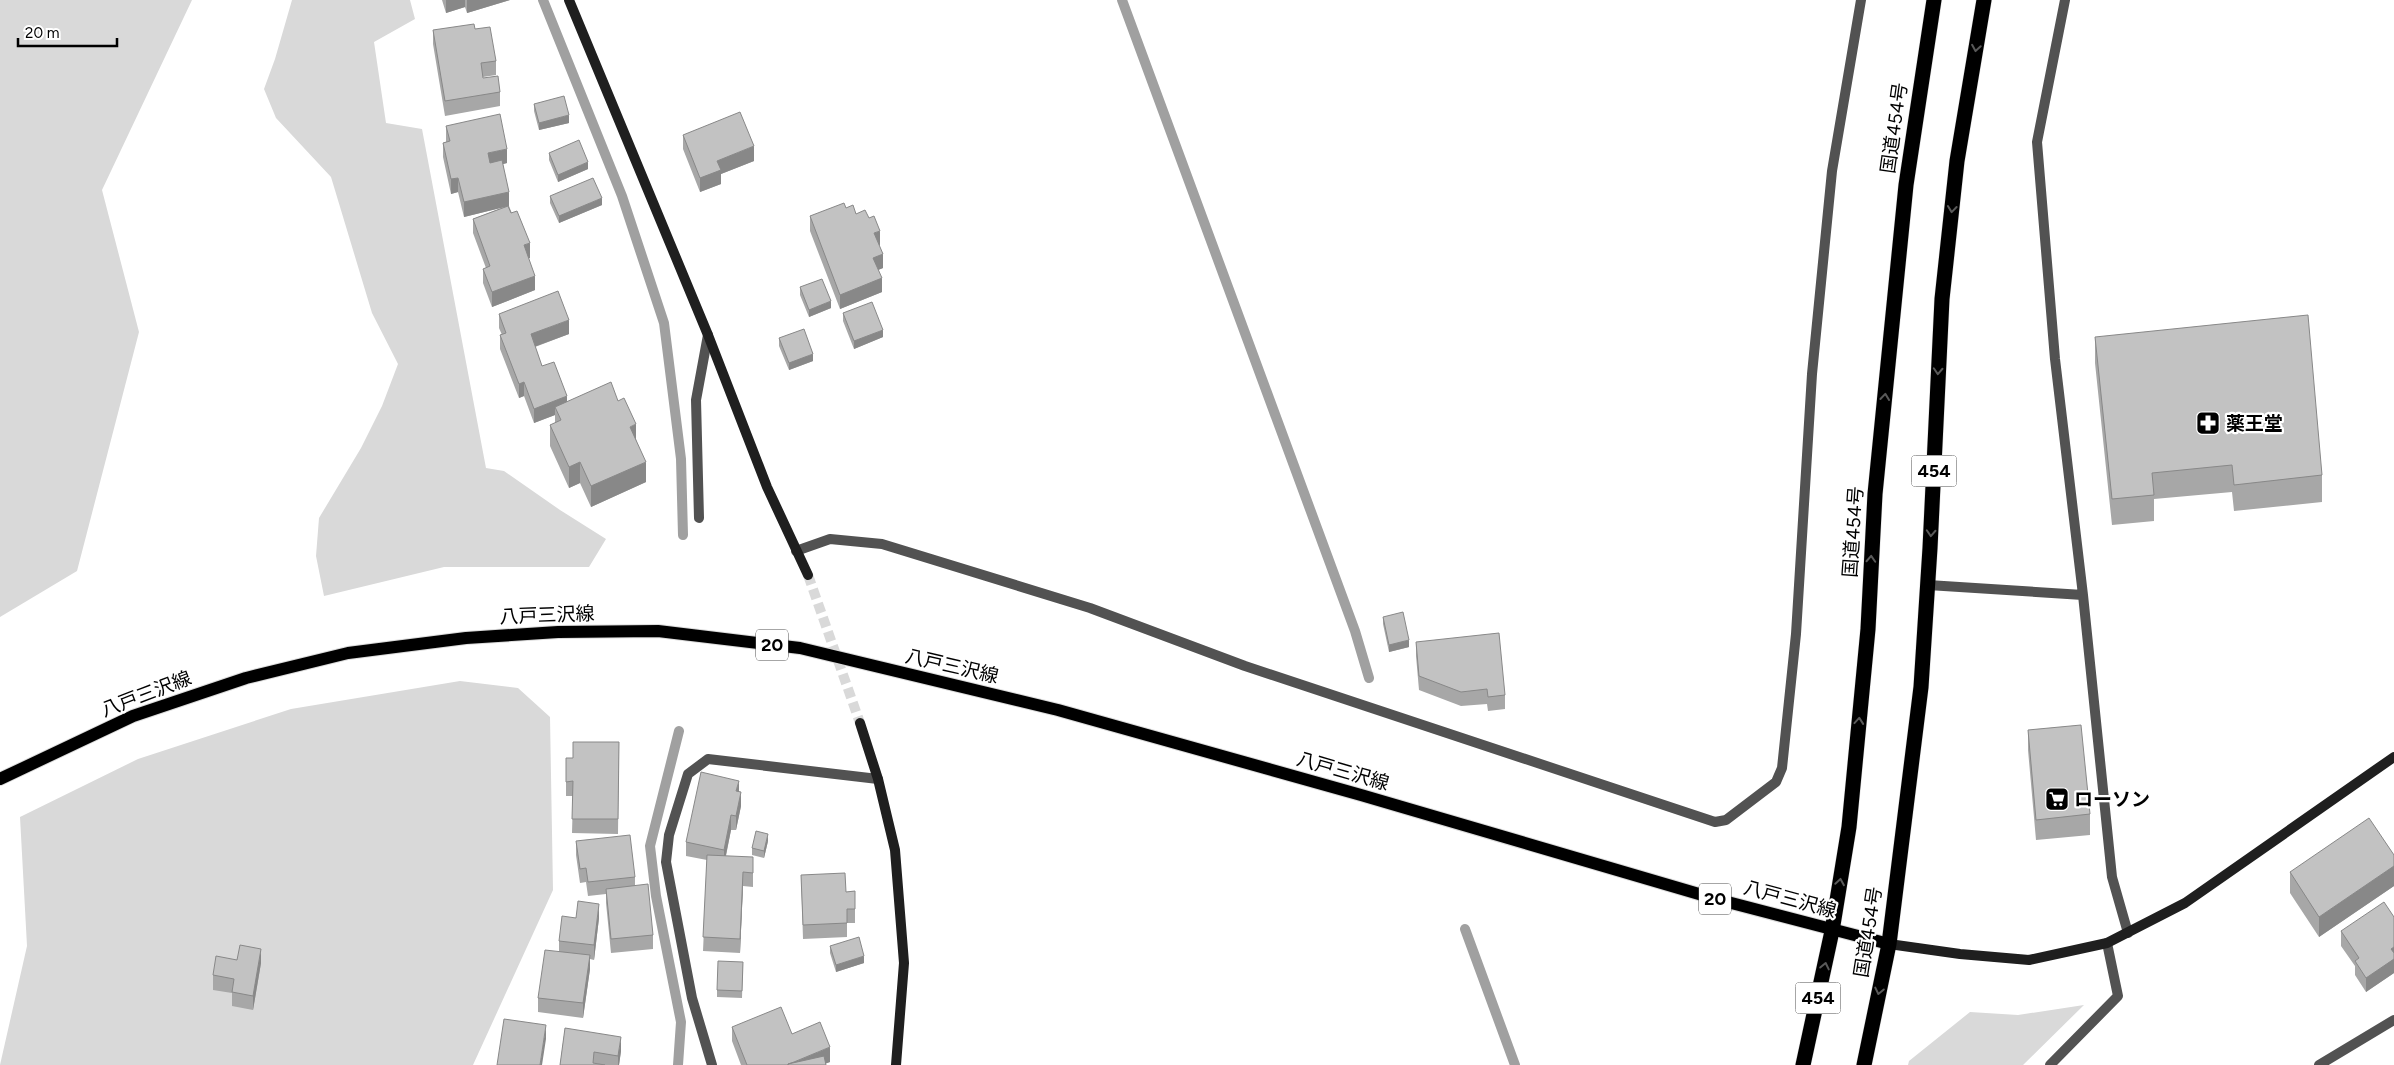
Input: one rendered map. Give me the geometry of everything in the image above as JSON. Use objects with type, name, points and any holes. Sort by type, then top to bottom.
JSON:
[{"type":"highway","name":"国道454号","points":[[1804,1065],[1832,930],[1850,817],[1868,629],[1875,494],[1906,186],[1934,0]]},
{"type":"highway","name":"国道454号","points":[[1864,1065],[1889,944],[1921,687],[1942,300],[1957,161],[1984,0]]},
{"type":"main road","name":"八戸三沢線","points":[[0,778],[133,716],[246,678],[348,653],[466,638],[558,632],[658,631],[800,648],[1058,710],[1832,930],[1889,944]]},
{"type":"street","points":[[569,0],[708,335],[767,487],[808,575]]},
{"type":"street","points":[[796,551],[830,539],[882,544],[1090,608],[1245,666],[1522,759],[1715,822],[1726,820],[1776,782],[1782,768],[1796,634],[1812,374],[1832,171],[1861,0]]},
{"type":"street","points":[[2065,0],[2037,142],[2055,359],[2083,595],[2112,877],[2128,933]]},
{"type":"street","points":[[699,518],[696,400],[708,335]]},
{"type":"street","points":[[1928,585],[2083,595]]},
{"type":"street","points":[[860,723],[878,779],[895,850],[904,963],[896,1065]]},
{"type":"street","points":[[1889,944],[2029,960],[2107,943],[2185,902],[2394,757]]},
{"type":"street","points":[[712,1065],[692,998],[666,862],[669,835],[688,774],[708,759],[878,779]]},
{"type":"street","points":[[2050,1065],[2118,996],[2107,943]]},
{"type":"street","points":[[2319,1065],[2394,1020]]},
{"type":"shaded area","points":[[0,0],[192,0],[102,190],[139,332],[77,571],[0,617]]},
{"type":"shaded area","points":[[292,0],[410,0],[415,19],[374,42],[386,123],[422,129],[486,468],[504,471],[606,539],[589,567],[444,567],[324,596],[316,556],[319,518],[361,448],[382,406],[398,364],[372,313],[331,177],[276,118],[264,89]]},
{"type":"shaded area","points":[[460,681],[518,688],[550,717],[553,890],[473,1065],[0,1065],[27,946],[20,817],[138,759],[291,709]]},
{"type":"shaded area","points":[[2084,1005],[2023,1065],[1908,1065],[1909,1061],[1970,1012],[2018,1015]]},
{"type":"building","points":[[474,24],[475,29],[490,27],[496,61],[481,63],[483,78],[498,76],[500,92],[445,101],[433,30]]},
{"type":"building","points":[[564,96],[569,115],[539,123],[534,104]]},
{"type":"building","points":[[740,112],[754,146],[717,161],[721,170],[700,178],[683,135]]},
{"type":"building","points":[[500,114],[507,149],[488,153],[490,163],[502,160],[509,192],[464,202],[458,178],[451,179],[443,143],[450,141],[446,126]]},
{"type":"building","points":[[579,140],[588,162],[558,175],[549,153]]},
{"type":"building","points":[[593,178],[602,198],[559,216],[550,196]]},
{"type":"building","points":[[844,203],[846,208],[853,205],[856,214],[865,210],[869,218],[874,216],[880,231],[874,233],[883,254],[873,258],[882,278],[840,295],[810,216]]},
{"type":"building","points":[[508,206],[511,213],[517,211],[530,243],[524,245],[535,276],[492,292],[483,269],[490,266],[473,219]]},
{"type":"building","points":[[822,279],[831,301],[809,310],[800,287]]},
{"type":"building","points":[[558,291],[569,320],[531,334],[542,366],[554,362],[567,396],[534,409],[524,382],[519,384],[500,335],[506,333],[499,314]]},
{"type":"building","points":[[872,302],[883,330],[854,341],[843,313]]},
{"type":"building","name":"薬王堂","points":[[2308,315],[2322,475],[2234,485],[2232,465],[2152,473],[2154,495],[2112,499],[2095,337]]},
{"type":"building","points":[[804,329],[813,354],[789,363],[779,338]]},
{"type":"building","points":[[611,382],[618,401],[624,398],[636,424],[630,427],[646,462],[591,486],[580,462],[569,467],[550,425],[561,420],[555,407]]},
{"type":"building","points":[[1403,612],[1409,640],[1389,645],[1383,617]]},
{"type":"building","points":[[1499,633],[1505,695],[1488,697],[1487,689],[1461,692],[1419,676],[1416,642]]},
{"type":"building","points":[[2081,725],[2090,814],[2036,820],[2028,730]]},
{"type":"building","points":[[573,742],[619,742],[618,819],[572,819],[573,781],[566,782],[566,758],[573,758]]},
{"type":"building","points":[[701,772],[739,781],[736,791],[741,792],[736,816],[731,815],[724,850],[686,842]]},
{"type":"building","points":[[2369,818],[2394,855],[2394,866],[2319,917],[2290,872]]},
{"type":"building","points":[[756,831],[768,834],[764,851],[752,848]]},
{"type":"building","points":[[630,835],[635,877],[588,882],[586,868],[580,869],[576,841]]},
{"type":"building","points":[[707,855],[753,857],[753,873],[743,872],[740,939],[703,937]]},
{"type":"building","points":[[845,873],[846,892],[855,891],[855,909],[847,909],[847,923],[803,925],[801,875]]},
{"type":"building","points":[[648,884],[653,935],[611,939],[606,889]]},
{"type":"building","points":[[578,901],[599,904],[594,945],[559,941],[562,916],[576,918]]},
{"type":"building","points":[[2384,902],[2394,917],[2394,947],[2391,949],[2394,953],[2394,959],[2366,978],[2355,961],[2359,958],[2341,931]]},
{"type":"building","points":[[859,937],[864,956],[836,965],[830,946]]},
{"type":"building","points":[[240,945],[261,949],[253,996],[232,992],[234,979],[213,975],[216,956],[237,960]]},
{"type":"building","points":[[545,950],[590,955],[583,1003],[538,998]]},
{"type":"building","points":[[718,961],[743,962],[742,991],[717,990]]},
{"type":"building","points":[[781,1007],[792,1034],[820,1022],[830,1047],[788,1065],[747,1065],[732,1027]]},
{"type":"building","points":[[504,1019],[546,1025],[540,1065],[497,1065]]},
{"type":"building","points":[[565,1028],[621,1037],[618,1056],[594,1052],[593,1063],[605,1065],[560,1065]]},
{"type":"building","points":[[824,1056],[826,1065],[788,1065],[788,1064]]},
{"type":"waterway","points":[[543,0],[622,196],[664,323],[681,459],[683,535]]},
{"type":"waterway","points":[[1122,0],[1355,631],[1369,678]]},
{"type":"waterway","points":[[678,1065],[681,1022],[656,896],[650,846],[679,731]]},
{"type":"waterway","points":[[1465,929],[1515,1065]]},
{"type":"tunnel","points":[[808,575],[860,723]]},
{"type":"place","name":"薬王堂","points":[[2208,423]]},
{"type":"place","name":"ローソン","points":[[2057,799]]}]
